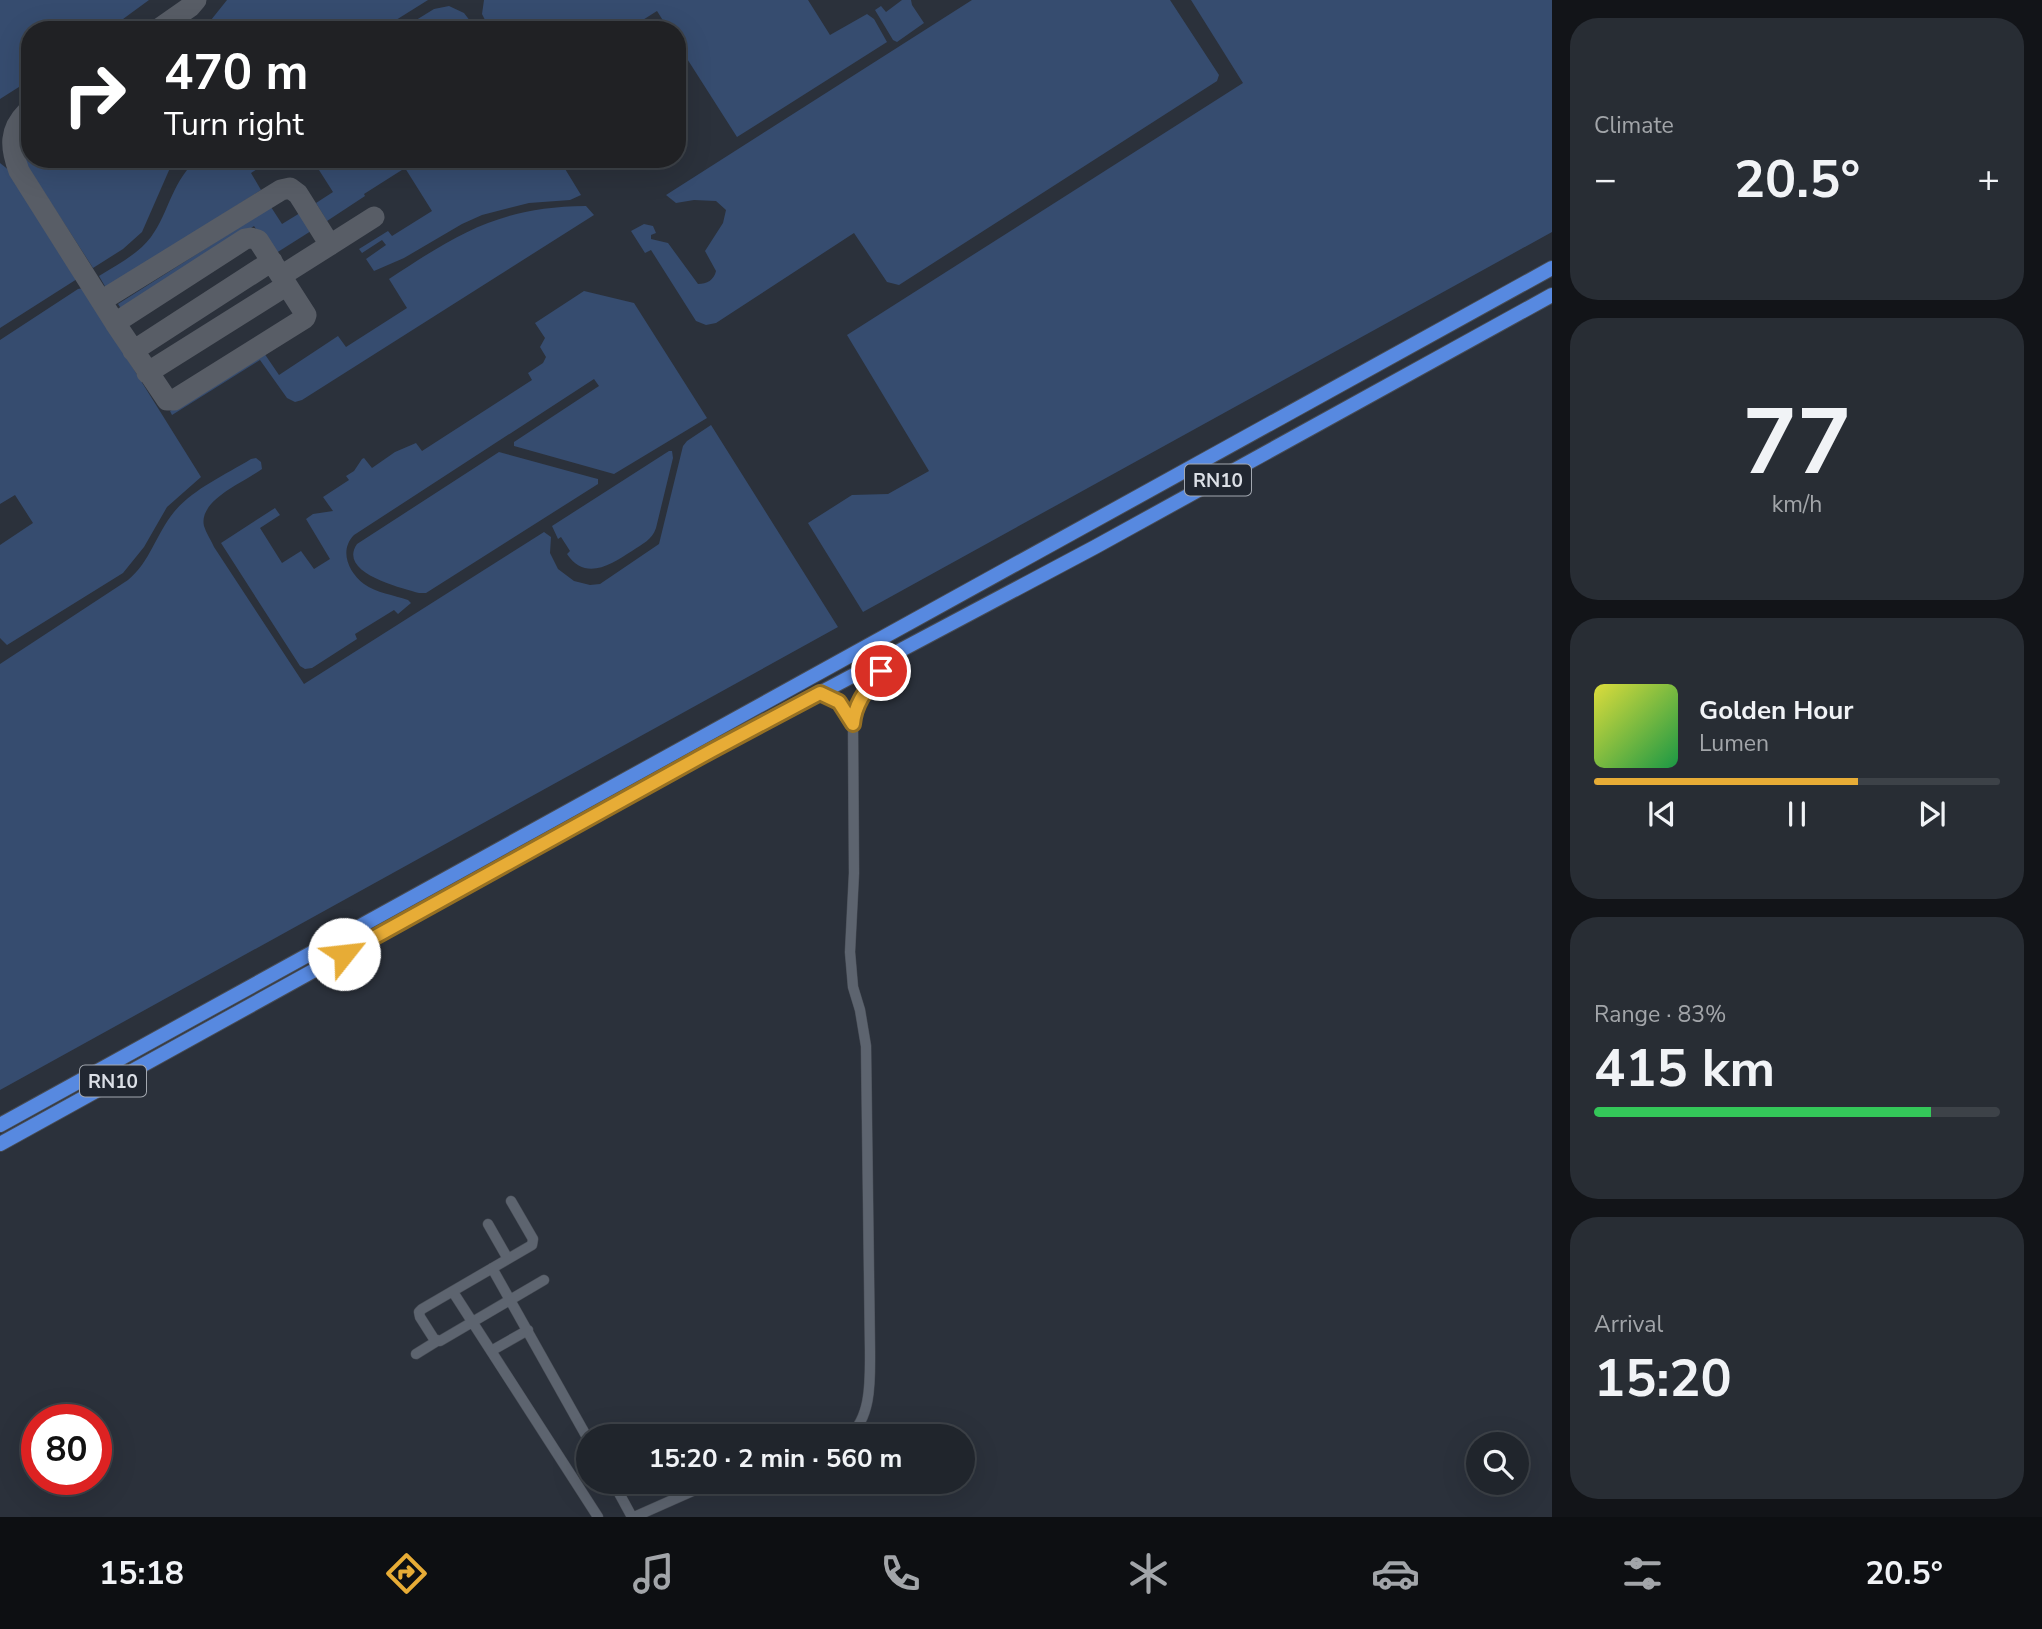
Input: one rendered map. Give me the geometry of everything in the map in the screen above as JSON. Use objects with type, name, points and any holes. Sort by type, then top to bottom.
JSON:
[{"type":"highway","name":"RN10","points":[[0,1125],[1552,268]]},
{"type":"highway","name":"RN10","points":[[0,1144],[711,751],[1095,547],[1552,295]]},
{"type":"highway","points":[[872,644],[881,660]]},
{"type":"highway","points":[[218,1003],[227,1019]]},
{"type":"street","points":[[859,1424],[865,1409],[870,1380],[870,1351],[866,1046],[853,987],[850,952],[854,873],[853,724],[860,699],[881,671],[881,660]]},
{"type":"street","points":[[820,693],[839,702],[853,724]]},
{"type":"street","points":[[437,1341],[419,1317],[419,1312],[533,1242],[511,1201]]},
{"type":"street","points":[[488,1224],[508,1259]]},
{"type":"street","points":[[492,1269],[580,1424]]},
{"type":"street","points":[[416,1354],[544,1280]]},
{"type":"street","points":[[453,1292],[598,1517]]},
{"type":"street","points":[[491,1351],[528,1330]]},
{"type":"street","points":[[619,1494],[633,1517],[686,1494]]},
{"type":"shaded area","points":[[0,0],[149,0],[120,21],[21,21],[21,86],[0,99]]},
{"type":"shaded area","points":[[227,0],[428,0],[394,21],[210,21]]},
{"type":"shaded area","points":[[484,0],[808,0],[830,35],[867,14],[874,19],[887,42],[737,137],[686,57],[686,21],[663,21],[657,11],[641,21],[486,21],[482,14]]},
{"type":"shaded area","points":[[902,0],[911,0],[924,23],[897,42],[893,40],[875,10],[881,6],[886,12]]},
{"type":"shaded area","points":[[972,0],[1170,0],[1219,75],[1217,81],[899,285],[887,282],[854,233],[716,323],[706,325],[696,321],[651,250],[645,253],[631,231],[644,224],[653,226],[656,233],[651,235],[651,239],[668,243],[698,284],[710,281],[716,271],[705,251],[723,223],[726,210],[716,201],[676,203],[666,195]]},
{"type":"shaded area","points":[[1191,0],[1552,0],[1552,232],[863,612],[808,523],[852,495],[888,494],[929,471],[847,335],[1243,83]]},
{"type":"shaded area","points":[[449,6],[464,13],[470,21],[415,21],[434,9]]},
{"type":"shaded area","points":[[0,163],[10,171],[77,279],[0,328]]},
{"type":"shaded area","points":[[28,168],[170,168],[142,232],[123,249],[93,268]]},
{"type":"shaded area","points":[[189,168],[259,168],[251,173],[261,190],[106,288],[99,276],[134,254],[151,237]]},
{"type":"shaded area","points":[[318,168],[405,168],[327,221],[316,203],[333,192]]},
{"type":"shaded area","points":[[405,168],[564,168],[581,195],[570,200],[529,203],[482,215],[404,258],[374,271],[366,259],[386,245],[382,240],[362,253],[359,249],[388,231],[392,236],[432,211]]},
{"type":"shaded area","points":[[586,206],[594,215],[302,400],[295,402],[287,398],[260,360],[172,415],[170,411],[264,353],[279,375],[338,336],[346,347],[407,308],[389,279],[459,236],[504,217],[528,211]]},
{"type":"shaded area","points":[[271,207],[282,224],[300,213],[311,231],[273,255],[254,226],[122,310],[118,304]]},
{"type":"shaded area","points":[[83,288],[201,477],[167,507],[144,547],[123,573],[7,645],[0,638],[0,545],[33,523],[15,495],[0,504],[0,340]]},
{"type":"shaded area","points":[[584,291],[634,303],[707,418],[614,474],[514,446],[514,442],[599,386],[594,379],[354,535],[349,541],[346,554],[347,561],[358,579],[380,592],[411,603],[398,614],[394,610],[355,634],[357,639],[312,668],[305,669],[300,666],[221,543],[275,508],[280,515],[260,528],[282,563],[301,551],[314,569],[330,559],[306,519],[313,514],[333,511],[323,497],[349,480],[346,476],[354,471],[362,459],[372,468],[395,452],[416,443],[422,451],[532,380],[528,373],[543,363],[546,357],[540,347],[545,338],[535,323]]},
{"type":"shaded area","points":[[711,425],[838,627],[0,1090],[0,664],[128,580],[142,565],[168,520],[190,496],[256,458],[261,462],[262,469],[215,500],[204,517],[204,526],[214,547],[304,684],[544,532],[551,537],[550,553],[558,569],[574,581],[590,585],[600,584],[659,544],[683,446]]},
{"type":"shaded area","points":[[672,451],[673,458],[652,536],[616,561],[599,568],[590,569],[574,562],[567,554],[570,551],[561,537],[558,539],[552,526]]},
{"type":"shaded area","points":[[499,452],[598,479],[598,484],[426,593],[374,578],[356,563],[353,554],[357,544]]},
{"type":"taxiway","points":[[170,21],[196,0]]},
{"type":"taxiway","points":[[21,119],[13,139],[19,171],[115,323]]},
{"type":"taxiway","points":[[101,301],[281,190],[290,188],[298,194],[330,245]]},
{"type":"taxiway","points":[[281,276],[374,217]]},
{"type":"taxiway","points":[[251,238],[258,240],[306,315],[174,400],[167,400],[115,323],[245,239],[251,238]]},
{"type":"taxiway","points":[[133,351],[272,261]]},
{"type":"taxiway","points":[[147,373],[287,285]]},
{"type":"route","points":[[344,954],[820,693],[839,702],[848,712],[853,724],[860,699],[881,671]]}]
